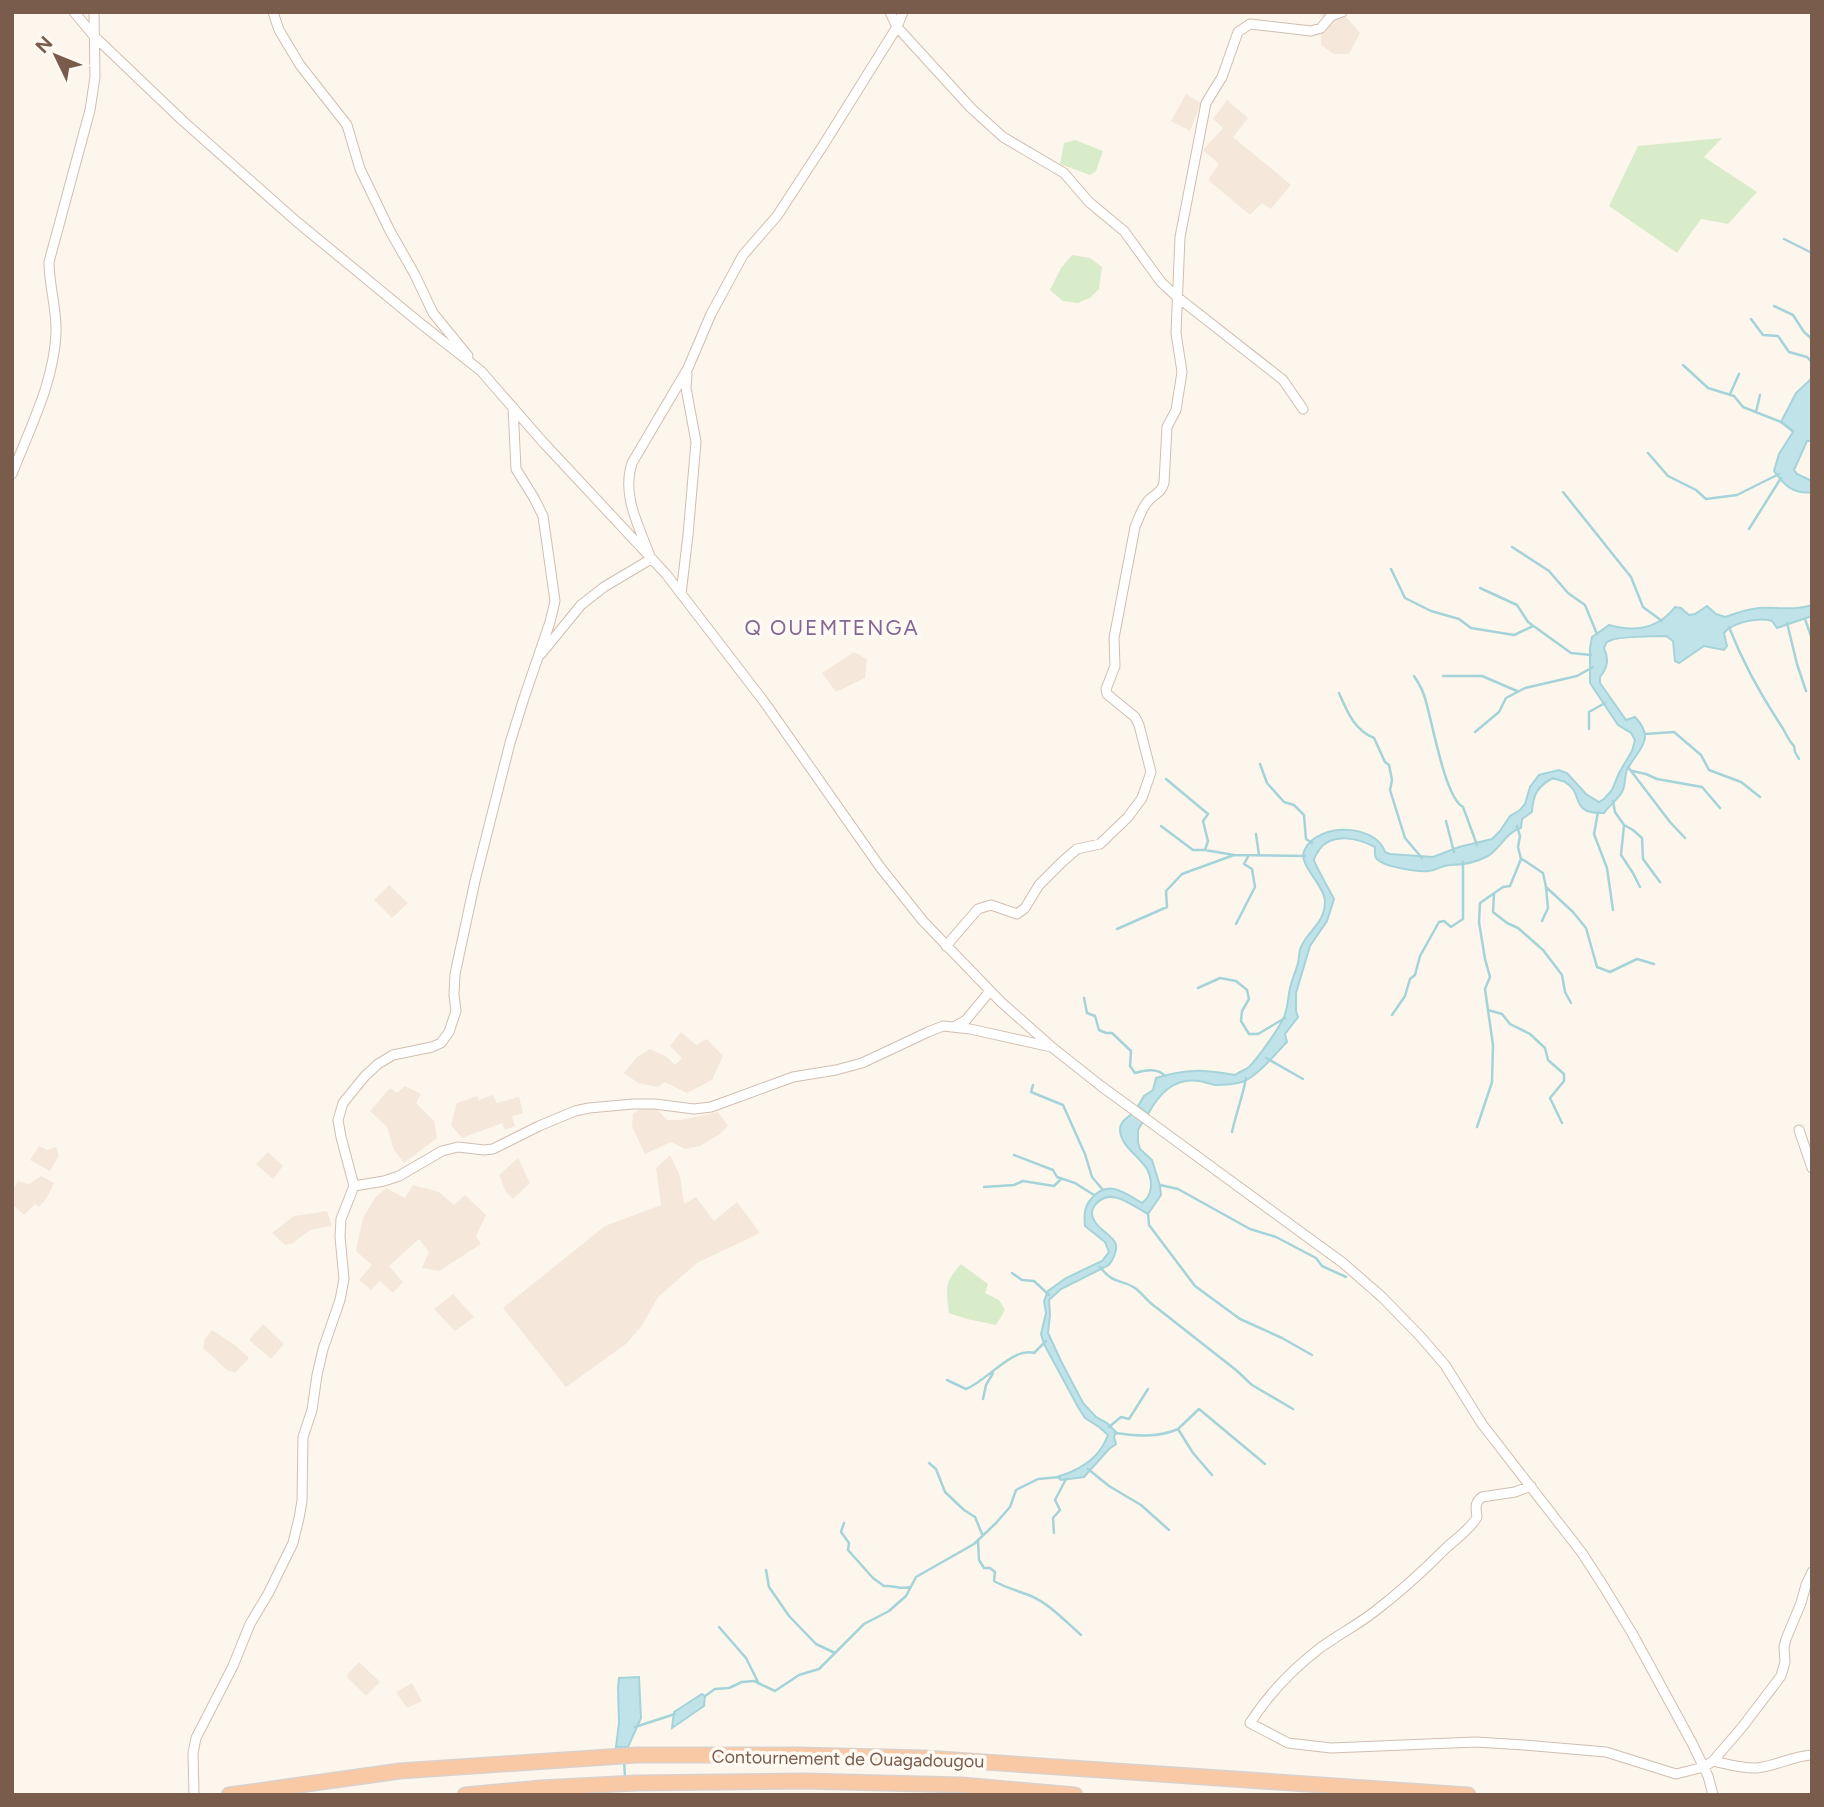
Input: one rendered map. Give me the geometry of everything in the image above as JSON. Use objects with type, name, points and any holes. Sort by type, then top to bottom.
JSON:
[{"type":"highway","name":"Contournement de Ouagadougou","points":[[229,1795],[400,1771],[637,1755],[798,1755],[925,1758],[1468,1795]]},
{"type":"highway","name":"Contournement de Ouagadougou","points":[[465,1795],[636,1783],[804,1781],[962,1785],[1074,1795]]},
{"type":"street","points":[[74,12],[94,36],[183,121],[303,227],[481,371]]},
{"type":"street","points":[[12,474],[47,384],[54,356],[56,329],[49,262],[90,110],[96,77],[94,12]]},
{"type":"street","points":[[272,12],[279,30],[300,65],[347,125],[360,169],[433,313],[481,371],[681,594],[765,703],[880,867],[923,921],[990,991],[1053,1048],[1343,1263],[1382,1297],[1420,1336],[1445,1365],[1482,1424],[1582,1553],[1604,1587],[1661,1685],[1704,1767],[1713,1795]]},
{"type":"street","points":[[890,12],[897,27],[971,108],[1003,137],[1064,173],[1089,202],[1124,232],[1161,282],[1283,380],[1303,409]]},
{"type":"street","points":[[651,559],[629,499],[628,473],[632,463],[688,368],[710,314],[743,255],[776,216],[824,144],[897,27],[903,12]]},
{"type":"street","points":[[946,946],[978,909],[991,905],[1017,914],[1025,908],[1039,885],[1062,862],[1077,849],[1100,844],[1128,817],[1142,798],[1151,772],[1139,725],[1135,717],[1107,694],[1106,689],[1115,666],[1114,638],[1135,527],[1142,510],[1149,500],[1162,491],[1164,483],[1167,427],[1176,410],[1182,372],[1176,333],[1180,237],[1206,103],[1222,77],[1238,32],[1250,24],[1311,31],[1321,28],[1331,16],[1342,12]]},
{"type":"street","points":[[681,594],[696,442],[686,388],[688,368]]},
{"type":"street","points":[[194,1795],[193,1753],[196,1738],[293,1543],[302,1501],[303,1437],[312,1410],[323,1349],[342,1289],[344,1279],[341,1219],[354,1186],[338,1120],[344,1103],[378,1064],[393,1055],[441,1043],[449,1031],[456,1011],[455,974],[475,881],[510,743],[555,601],[543,516],[516,469],[513,407]]},
{"type":"street","points":[[537,659],[581,605],[604,587],[651,559]]},
{"type":"street","points":[[954,1027],[965,1020],[990,991]]},
{"type":"street","points":[[354,1186],[399,1176],[442,1151],[458,1147],[493,1149],[575,1111],[633,1104],[694,1109],[711,1107],[793,1077],[862,1063],[943,1026],[970,1029],[1053,1048]]},
{"type":"street","points":[[1799,1130],[1812,1168]]},
{"type":"street","points":[[1531,1486],[1478,1500],[1475,1507],[1477,1517],[1473,1524],[1373,1614],[1318,1650],[1298,1667],[1250,1723],[1289,1742],[1331,1748],[1476,1742],[1605,1752],[1676,1774],[1704,1767],[1713,1761],[1744,1726],[1781,1676],[1786,1639],[1812,1572]]},
{"type":"street","points":[[1713,1761],[1755,1768],[1812,1755]]},
{"type":"shaded area","points":[[1316,12],[1342,12],[1360,33],[1349,54],[1334,54],[1321,45],[1321,28],[1328,21]]},
{"type":"shaded area","points":[[1186,94],[1201,103],[1190,131],[1171,121]]},
{"type":"shaded area","points":[[1227,100],[1248,118],[1233,137],[1291,185],[1271,209],[1262,203],[1250,215],[1208,180],[1219,164],[1203,150],[1223,128],[1213,119]]},
{"type":"shaded area","points":[[854,652],[867,659],[865,678],[836,692],[822,673]]},
{"type":"shaded area","points":[[389,885],[408,903],[392,918],[374,900]]},
{"type":"shaded area","points":[[681,1032],[696,1045],[707,1039],[723,1056],[712,1080],[687,1093],[665,1082],[658,1087],[638,1083],[624,1073],[637,1057],[650,1049],[667,1057],[675,1065],[682,1058],[670,1046]]},
{"type":"shaded area","points":[[405,1086],[421,1094],[416,1103],[434,1121],[437,1138],[404,1163],[394,1150],[387,1127],[370,1111],[390,1088],[397,1093]]},
{"type":"shaded area","points":[[493,1095],[497,1103],[519,1097],[523,1113],[512,1116],[515,1126],[505,1130],[502,1123],[462,1138],[451,1125],[457,1103],[477,1096],[479,1100]]},
{"type":"shaded area","points":[[643,1107],[656,1108],[667,1120],[681,1120],[718,1112],[728,1126],[700,1146],[685,1149],[671,1142],[645,1154],[632,1127],[633,1114]]},
{"type":"shaded area","points":[[39,1146],[47,1150],[56,1147],[59,1155],[50,1171],[30,1160]]},
{"type":"shaded area","points":[[268,1152],[283,1166],[273,1179],[256,1164]]},
{"type":"shaded area","points":[[670,1155],[680,1176],[684,1204],[696,1197],[714,1221],[737,1202],[760,1233],[697,1263],[658,1297],[641,1327],[626,1344],[566,1387],[503,1308],[605,1226],[661,1205],[656,1168]]},
{"type":"shaded area","points":[[518,1158],[530,1183],[513,1199],[506,1192],[499,1175]]},
{"type":"shaded area","points":[[41,1176],[54,1183],[39,1207],[35,1204],[24,1215],[12,1204],[15,1194],[12,1191],[18,1181],[29,1184]]},
{"type":"shaded area","points":[[413,1185],[439,1192],[454,1205],[465,1195],[486,1215],[476,1236],[481,1244],[439,1271],[422,1268],[429,1252],[419,1239],[389,1266],[403,1282],[393,1293],[380,1281],[371,1290],[359,1280],[372,1265],[356,1251],[363,1218],[375,1198],[386,1188],[405,1198]]},
{"type":"shaded area","points":[[327,1211],[332,1226],[310,1230],[293,1243],[285,1245],[272,1233],[294,1216]]},
{"type":"shaded area","points":[[453,1294],[474,1317],[455,1331],[434,1309]]},
{"type":"shaded area","points":[[263,1324],[284,1344],[271,1359],[249,1340]]},
{"type":"shaded area","points":[[212,1330],[249,1358],[235,1373],[227,1370],[203,1348],[205,1339]]},
{"type":"shaded area","points":[[359,1662],[380,1682],[366,1696],[346,1676]]},
{"type":"shaded area","points":[[412,1683],[422,1701],[407,1708],[396,1692]]},
{"type":"green space","points":[[1722,138],[1704,157],[1757,192],[1728,224],[1701,219],[1677,253],[1609,206],[1638,146]]},
{"type":"green space","points":[[1075,140],[1103,151],[1096,171],[1090,175],[1060,164],[1064,143]]},
{"type":"green space","points":[[1072,255],[1090,258],[1102,267],[1099,289],[1090,298],[1078,303],[1063,301],[1050,290],[1061,268]]},
{"type":"green space","points":[[961,1264],[988,1284],[985,1293],[999,1300],[1005,1310],[996,1325],[949,1313],[948,1286]]},
{"type":"water","points":[[1812,378],[1812,441],[1807,441],[1794,470],[1812,481],[1812,492],[1806,493],[1790,488],[1774,471],[1779,454],[1793,432],[1781,422],[1796,393]]},
{"type":"water","points":[[1812,605],[1812,616],[1777,628],[1772,621],[1767,620],[1746,621],[1733,626],[1724,633],[1727,646],[1724,650],[1704,646],[1679,663],[1675,661],[1673,641],[1666,636],[1621,638],[1606,642],[1604,648],[1607,663],[1600,683],[1626,720],[1635,717],[1641,725],[1645,739],[1627,770],[1622,792],[1604,813],[1581,807],[1571,787],[1553,778],[1537,791],[1532,812],[1522,819],[1521,828],[1511,833],[1488,856],[1474,861],[1417,871],[1380,861],[1375,857],[1375,847],[1361,841],[1345,838],[1324,844],[1314,860],[1334,899],[1327,921],[1310,946],[1296,993],[1298,1017],[1285,1034],[1287,1042],[1260,1070],[1242,1082],[1215,1085],[1190,1080],[1168,1088],[1148,1114],[1138,1106],[1144,1096],[1153,1090],[1156,1078],[1196,1071],[1235,1075],[1249,1067],[1263,1050],[1286,1011],[1300,949],[1324,909],[1323,894],[1304,861],[1305,849],[1312,840],[1322,834],[1347,830],[1371,836],[1390,854],[1433,857],[1492,839],[1510,816],[1525,804],[1530,787],[1539,775],[1559,770],[1567,773],[1586,794],[1599,802],[1612,790],[1635,740],[1631,733],[1618,725],[1590,683],[1592,637],[1609,625],[1645,627],[1661,620],[1675,607],[1681,608],[1689,615],[1707,606],[1716,614],[1725,617],[1755,609]]},
{"type":"water","points":[[1134,1112],[1144,1120],[1138,1130],[1138,1142],[1140,1149],[1152,1160],[1161,1195],[1148,1214],[1114,1197],[1107,1197],[1095,1205],[1092,1212],[1094,1220],[1115,1241],[1113,1258],[1109,1265],[1061,1289],[1049,1300],[1048,1333],[1061,1361],[1083,1403],[1116,1432],[1116,1444],[1084,1477],[1061,1480],[1057,1477],[1090,1461],[1108,1435],[1085,1418],[1044,1344],[1041,1334],[1046,1313],[1044,1301],[1048,1291],[1066,1278],[1102,1261],[1109,1252],[1105,1242],[1085,1226],[1085,1212],[1091,1199],[1103,1190],[1116,1189],[1142,1203],[1150,1192],[1151,1183],[1147,1169],[1126,1145],[1121,1134],[1122,1123]]},
{"type":"water","points":[[639,1677],[641,1718],[628,1747],[616,1747],[619,1678]]},
{"type":"water","points":[[702,1694],[705,1696],[704,1706],[672,1728],[674,1712]]},
{"type":"waterway","points":[[1784,239],[1812,253]]},
{"type":"waterway","points":[[1774,306],[1793,315],[1812,339]]},
{"type":"waterway","points":[[1751,319],[1763,335],[1778,336],[1789,352],[1807,357],[1812,362]]},
{"type":"waterway","points":[[1683,365],[1708,388],[1734,396],[1743,407],[1781,422],[1793,431]]},
{"type":"waterway","points":[[1730,394],[1739,374]]},
{"type":"waterway","points":[[1756,412],[1760,395]]},
{"type":"waterway","points":[[1648,453],[1668,476],[1696,490],[1706,499],[1737,495],[1779,474]]},
{"type":"waterway","points":[[1749,529],[1781,478]]},
{"type":"waterway","points":[[1563,492],[1631,577],[1643,607],[1662,621]]},
{"type":"waterway","points":[[1512,547],[1549,571],[1568,593],[1585,605],[1597,634]]},
{"type":"waterway","points":[[1391,569],[1405,598],[1431,611],[1459,619],[1471,628],[1514,635],[1533,626]]},
{"type":"waterway","points":[[1480,588],[1517,605],[1528,622],[1571,653],[1591,655]]},
{"type":"waterway","points":[[1805,619],[1812,639]]},
{"type":"waterway","points":[[1787,623],[1806,691]]},
{"type":"waterway","points":[[1729,627],[1752,677],[1794,746],[1799,759]]},
{"type":"waterway","points":[[1475,732],[1499,712],[1506,698],[1525,688],[1577,676],[1593,667]]},
{"type":"waterway","points":[[1414,676],[1424,695],[1444,773],[1456,800],[1463,807],[1477,845]]},
{"type":"waterway","points":[[1443,676],[1482,676],[1517,691]]},
{"type":"waterway","points":[[1339,693],[1352,719],[1361,730],[1374,738],[1389,765],[1392,780],[1390,790],[1405,838],[1422,858]]},
{"type":"waterway","points":[[1589,729],[1589,712],[1605,703]]},
{"type":"waterway","points":[[1645,734],[1674,732],[1701,755],[1709,770],[1741,782],[1760,797]]},
{"type":"waterway","points":[[1260,764],[1267,783],[1284,802],[1294,805],[1304,815],[1306,839],[1312,843]]},
{"type":"waterway","points":[[1628,767],[1685,838]]},
{"type":"waterway","points":[[1632,771],[1657,779],[1702,787],[1720,808]]},
{"type":"waterway","points":[[1166,779],[1208,814],[1203,821],[1208,841],[1205,850],[1234,855]]},
{"type":"waterway","points":[[1613,801],[1615,812],[1624,825],[1621,855],[1640,887]]},
{"type":"waterway","points":[[1598,812],[1594,834],[1607,868],[1613,910]]},
{"type":"waterway","points":[[1446,821],[1454,852]]},
{"type":"waterway","points":[[1624,825],[1642,838],[1643,859],[1660,882]]},
{"type":"waterway","points":[[1161,826],[1193,850],[1205,850]]},
{"type":"waterway","points":[[1477,1127],[1492,1082],[1493,1045],[1485,989],[1490,977],[1479,922],[1480,903],[1503,887],[1510,886],[1521,859],[1517,826]]},
{"type":"waterway","points":[[1256,834],[1259,855]]},
{"type":"waterway","points":[[1117,929],[1167,907],[1166,891],[1182,874],[1234,855],[1305,856]]},
{"type":"waterway","points":[[1236,924],[1255,887],[1252,869],[1244,864],[1249,855]]},
{"type":"waterway","points":[[1522,859],[1543,873],[1546,887],[1586,928],[1597,967],[1610,972],[1637,959],[1654,964]]},
{"type":"waterway","points":[[1392,1015],[1405,996],[1420,956],[1439,922],[1444,921],[1451,927],[1463,919],[1463,862]]},
{"type":"waterway","points":[[1542,921],[1548,908],[1546,888]]},
{"type":"waterway","points":[[1494,894],[1493,912],[1518,928],[1543,950],[1562,975],[1565,992],[1571,1003]]},
{"type":"waterway","points":[[1198,988],[1220,978],[1236,981],[1247,990],[1249,999],[1242,1011],[1241,1021],[1249,1034],[1258,1034],[1285,1018]]},
{"type":"waterway","points":[[1084,998],[1087,1013],[1095,1016],[1099,1030],[1112,1033],[1131,1051],[1130,1066],[1135,1073],[1155,1071],[1165,1076]]},
{"type":"waterway","points":[[1488,1010],[1502,1014],[1510,1024],[1530,1034],[1545,1048],[1548,1060],[1564,1074],[1564,1081],[1550,1098],[1562,1123]]},
{"type":"waterway","points":[[1266,1058],[1303,1079]]},
{"type":"waterway","points":[[1232,1132],[1246,1078]]},
{"type":"waterway","points":[[1033,1085],[1031,1092],[1063,1105],[1092,1177],[1103,1190]]},
{"type":"waterway","points":[[1014,1155],[1053,1170],[1057,1177],[1075,1183],[1094,1195]]},
{"type":"waterway","points":[[984,1187],[1014,1185],[1023,1181],[1054,1186],[1061,1179]]},
{"type":"waterway","points":[[1160,1185],[1178,1189],[1250,1229],[1276,1237],[1316,1258],[1322,1266],[1346,1277]]},
{"type":"waterway","points":[[1148,1213],[1149,1225],[1195,1286],[1240,1319],[1312,1355]]},
{"type":"waterway","points":[[1100,1267],[1114,1279],[1135,1288],[1252,1385],[1293,1409]]},
{"type":"waterway","points":[[1012,1273],[1022,1280],[1034,1281],[1049,1295]]},
{"type":"waterway","points":[[947,1380],[966,1389],[1017,1355],[1034,1353],[1046,1341]]},
{"type":"waterway","points":[[983,1399],[986,1385],[993,1373]]},
{"type":"waterway","points":[[1109,1427],[1121,1417],[1129,1419],[1148,1389]]},
{"type":"waterway","points":[[1178,1429],[1199,1409],[1265,1464]]},
{"type":"waterway","points":[[1115,1433],[1155,1435],[1178,1429],[1193,1453],[1212,1475]]},
{"type":"waterway","points":[[929,1463],[936,1469],[945,1492],[975,1517],[982,1534]]},
{"type":"waterway","points":[[1088,1469],[1109,1486],[1141,1505],[1169,1530]]},
{"type":"waterway","points":[[705,1696],[715,1689],[754,1681],[775,1691],[799,1675],[819,1669],[864,1624],[889,1611],[906,1596],[916,1577],[974,1544],[1010,1507],[1016,1490],[1038,1479],[1060,1477]]},
{"type":"waterway","points":[[1054,1533],[1053,1518],[1060,1510],[1055,1500],[1066,1479]]},
{"type":"waterway","points":[[844,1523],[841,1532],[849,1543],[848,1550],[873,1578],[884,1586],[911,1587]]},
{"type":"waterway","points":[[978,1541],[979,1560],[984,1568],[995,1572],[994,1581],[1045,1604],[1081,1635]]},
{"type":"waterway","points":[[766,1570],[769,1587],[789,1616],[816,1644],[835,1653]]},
{"type":"waterway","points":[[719,1627],[746,1658],[759,1684]]},
{"type":"waterway","points":[[635,1727],[675,1714]]},
{"type":"waterway","points":[[624,1760],[625,1777]]},
{"type":"district","name":"Q OUEMTENGA","points":[[832,628]]}]
